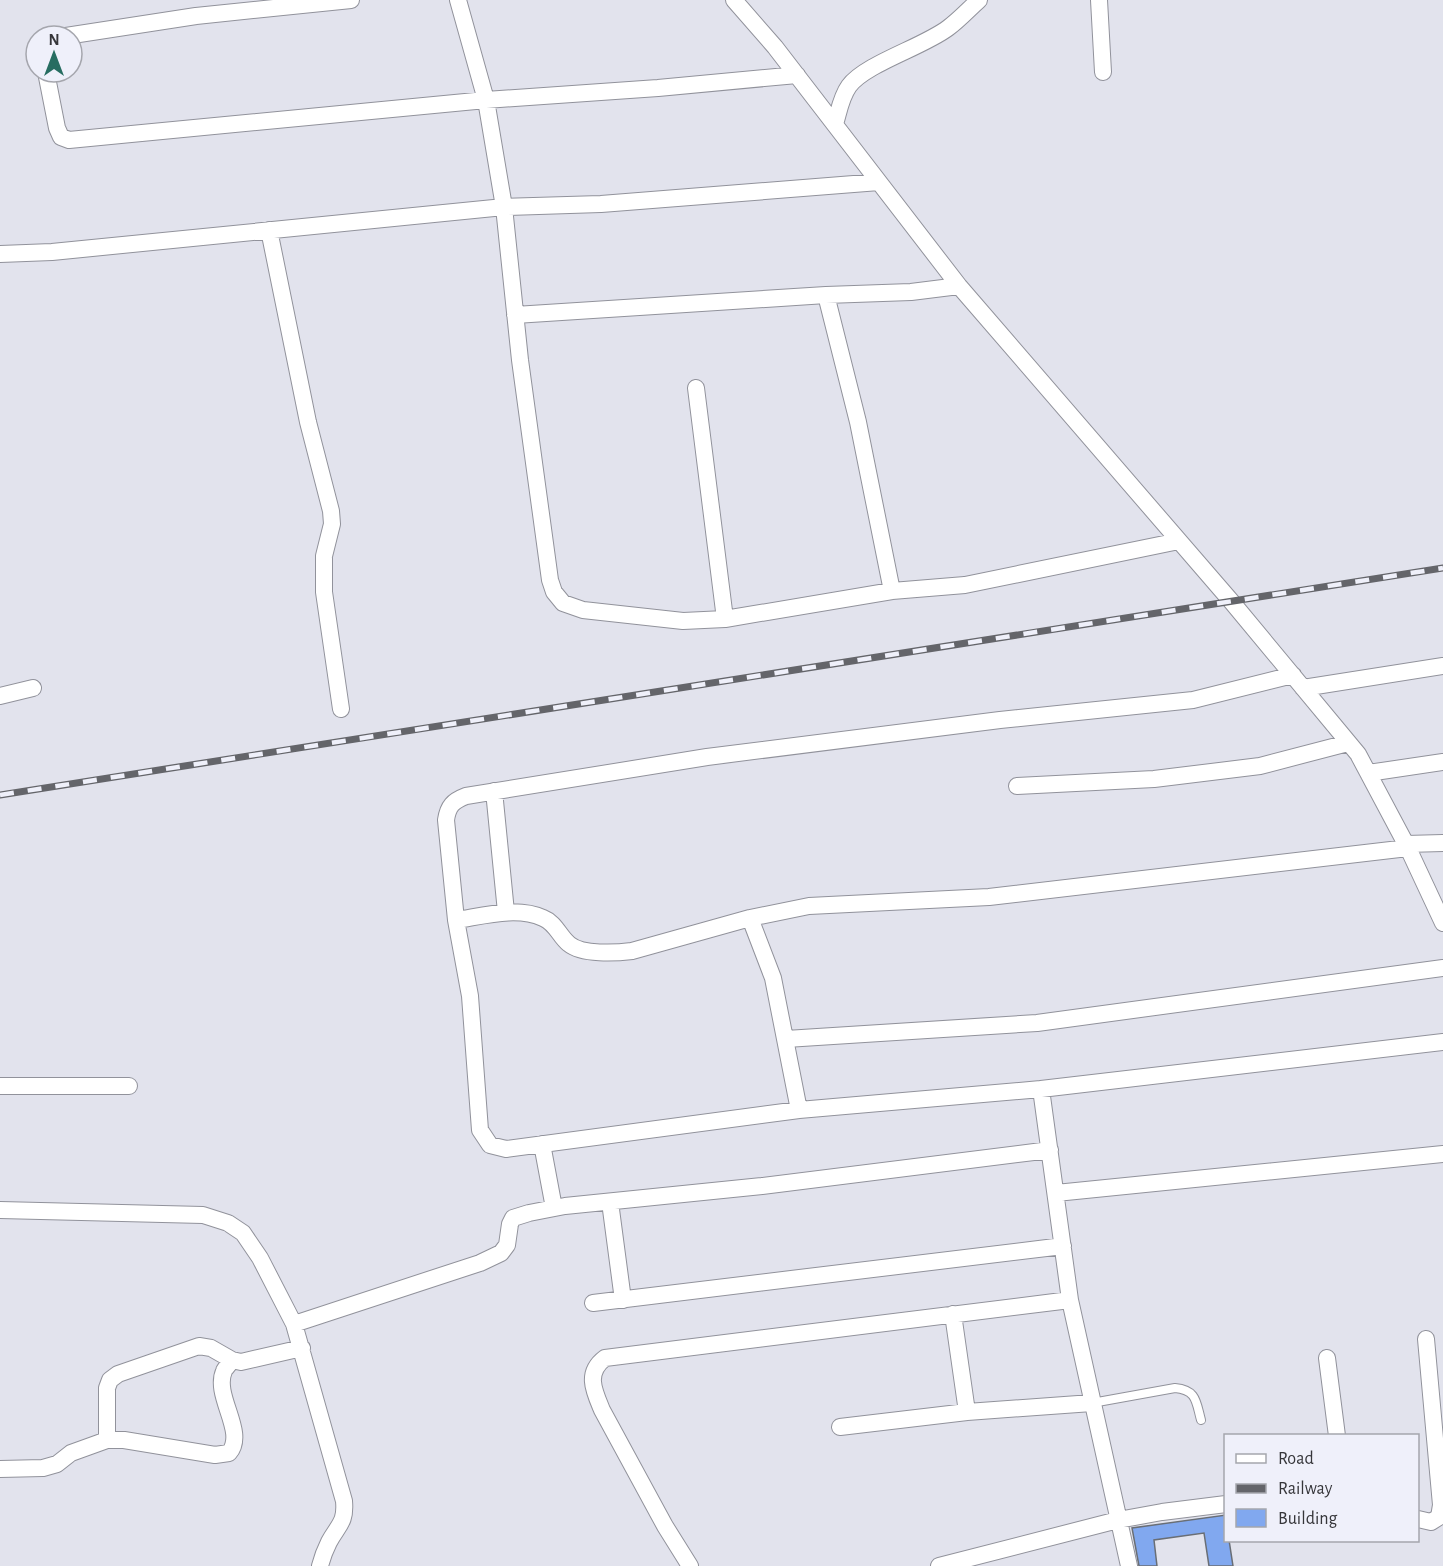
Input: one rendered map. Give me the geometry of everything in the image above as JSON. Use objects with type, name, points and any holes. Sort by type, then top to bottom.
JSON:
[{"type":"street","points":[[84,33],[196,16],[351,0]]},
{"type":"street","points":[[458,0],[486,100],[504,207],[515,315],[550,580],[554,592],[563,603],[583,610],[683,621],[725,619],[892,591],[965,585],[1179,541]]},
{"type":"street","points":[[734,0],[775,47],[959,286],[1179,541],[1358,754],[1407,846],[1443,923]]},
{"type":"street","points":[[835,124],[844,94],[850,84],[861,74],[911,50],[949,28],[979,0]]},
{"type":"street","points":[[1099,0],[1103,72]]},
{"type":"street","points":[[48,84],[57,128],[61,136],[69,140],[486,100],[658,88],[796,75]]},
{"type":"street","points":[[0,254],[52,252],[504,207],[601,204],[879,182]]},
{"type":"street","points":[[269,230],[308,422],[331,512],[332,524],[324,556],[324,592],[341,709]]},
{"type":"street","points":[[515,315],[826,295],[911,292],[959,286]]},
{"type":"street","points":[[826,295],[858,422],[892,591]]},
{"type":"street","points":[[696,388],[725,619]]},
{"type":"street","points":[[1303,688],[1443,666]]},
{"type":"street","points":[[1293,675],[1193,700],[1000,720],[706,757],[494,791],[455,800],[448,808],[446,820],[456,920],[470,996],[480,1130],[490,1145],[506,1149],[799,1110],[1041,1089],[1443,1042]]},
{"type":"street","points":[[0,696],[33,688]]},
{"type":"street","points":[[1017,786],[1154,779],[1260,766],[1348,742]]},
{"type":"street","points":[[1368,773],[1443,762]]},
{"type":"street","points":[[494,791],[506,912]]},
{"type":"street","points":[[456,920],[506,912],[529,914],[553,924],[570,945],[588,951],[613,954],[632,951],[750,918],[809,906],[989,897],[1443,843]]},
{"type":"street","points":[[750,918],[773,978],[799,1110]]},
{"type":"street","points":[[786,1039],[1037,1023],[1443,968]]},
{"type":"street","points":[[0,1086],[129,1086]]},
{"type":"street","points":[[1041,1089],[1071,1300],[1092,1403],[1130,1566]]},
{"type":"street","points":[[542,1144],[554,1208]]},
{"type":"street","points":[[294,1324],[480,1263],[501,1253],[507,1245],[513,1218],[529,1213],[554,1208],[1050,1150]]},
{"type":"street","points":[[1056,1193],[1443,1154]]},
{"type":"street","points":[[610,1202],[622,1300]]},
{"type":"street","points":[[0,1210],[203,1215],[228,1223],[243,1233],[260,1258],[294,1324],[344,1508],[342,1524],[329,1542],[320,1566]]},
{"type":"street","points":[[593,1303],[1063,1246]]},
{"type":"street","points":[[690,1566],[665,1526],[602,1410],[594,1390],[593,1376],[597,1364],[605,1358],[1071,1300]]},
{"type":"street","points":[[952,1314],[967,1412]]},
{"type":"street","points":[[1419,1519],[1431,1522],[1439,1517],[1441,1505],[1425,1339]]},
{"type":"street","points":[[106,1440],[107,1388],[110,1380],[118,1374],[200,1346],[220,1351],[232,1360],[241,1362],[302,1348]]},
{"type":"street","points":[[1327,1358],[1337,1434]]},
{"type":"street","points":[[0,1469],[43,1468],[57,1464],[71,1453],[106,1440],[124,1440],[215,1455],[229,1453],[235,1442],[221,1384],[224,1371],[232,1360]]},
{"type":"street","points":[[840,1427],[967,1412],[1092,1403]]},
{"type":"street","points":[[939,1566],[1118,1520],[1224,1504]]},
{"type":"lane","points":[[1092,1403],[1184,1388],[1194,1396],[1201,1420]]},
{"type":"building","points":[[1224,1515],[1224,1542],[1229,1542],[1233,1566],[1209,1566],[1204,1533],[1154,1540],[1157,1566],[1139,1566],[1132,1528]]},
{"type":"railway","points":[[0,795],[1443,568]]}]
